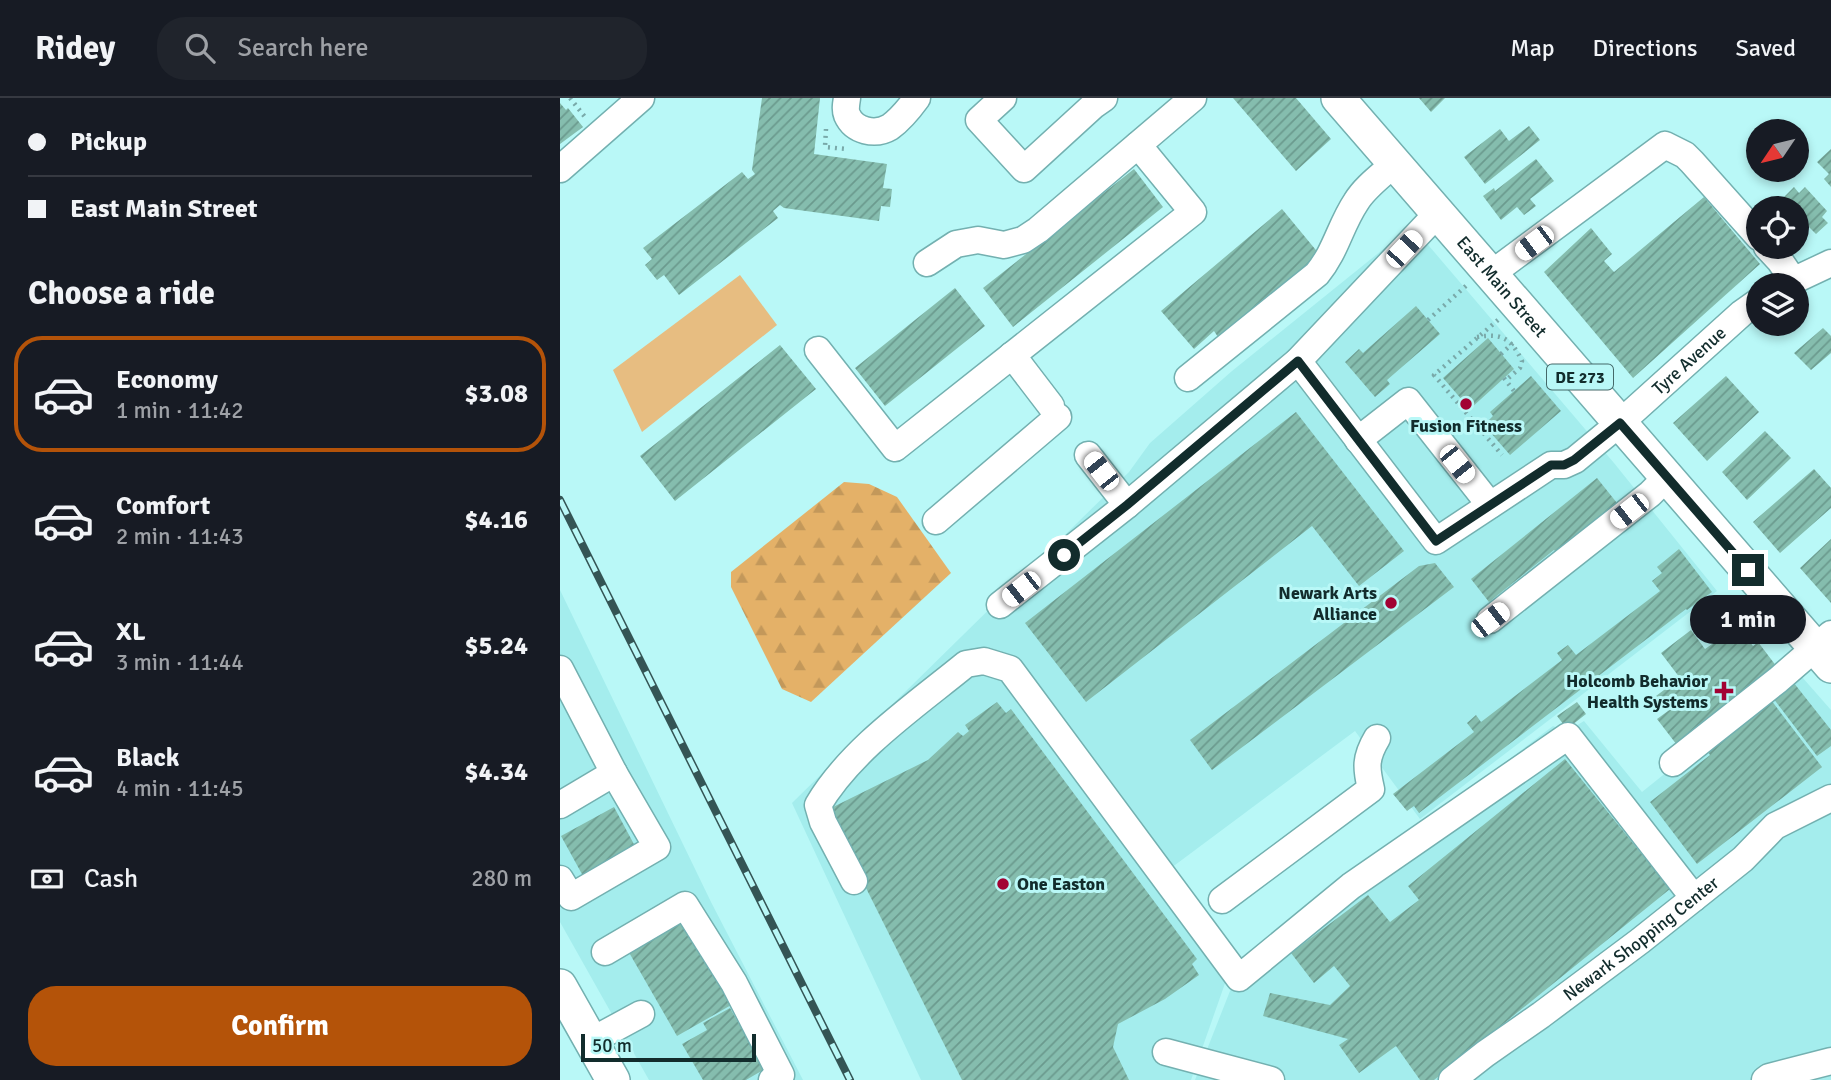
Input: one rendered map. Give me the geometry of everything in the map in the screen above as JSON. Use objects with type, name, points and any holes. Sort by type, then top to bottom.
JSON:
[{"type":"main road","name":"East Main Street","points":[[1338,98],[1438,213],[1480,279],[1620,423],[1826,649]]},
{"type":"main road","points":[[564,1002],[592,1041],[613,1080]]},
{"type":"street","points":[[560,169],[641,98]]},
{"type":"street","points":[[847,98],[845,112],[852,124],[862,130],[876,132],[887,128],[904,115],[916,98]]},
{"type":"street","points":[[1003,98],[979,120],[1024,169],[1095,101]]},
{"type":"street","points":[[927,263],[956,244],[978,240],[1004,245],[1023,240],[1193,98]]},
{"type":"street","points":[[818,349],[895,449],[1193,212],[1138,145]]},
{"type":"street","points":[[1480,279],[1665,145],[1685,155],[1746,223]]},
{"type":"street","points":[[1188,378],[1317,274],[1329,260],[1345,220],[1358,199],[1395,163]]},
{"type":"street","points":[[1000,606],[1127,505],[1298,361],[1438,213]]},
{"type":"street","points":[[1809,273],[1831,262]]},
{"type":"street","name":"Tyre Avenue","points":[[1358,440],[1436,541],[1551,465],[1564,465],[1574,460],[1620,423],[1746,310]]},
{"type":"street","points":[[936,522],[1055,412],[1012,355]]},
{"type":"street","points":[[1298,361],[1358,440],[1408,401],[1490,505]]},
{"type":"street","points":[[1088,455],[1127,505]]},
{"type":"street","points":[[1490,620],[1650,494],[1667,477]]},
{"type":"street","points":[[1673,763],[1778,680],[1826,649]]},
{"type":"street","points":[[854,881],[823,822],[818,805],[825,793],[863,748],[966,664],[984,661],[1010,669],[1239,978],[1351,886],[1568,736],[1694,898]]},
{"type":"street","points":[[560,669],[614,773],[657,847],[571,897],[560,879]]},
{"type":"street","points":[[1222,900],[1371,789],[1366,767],[1370,748],[1377,738]]},
{"type":"street","points":[[560,804],[614,773]]},
{"type":"street","name":"Newark Shopping Center","points":[[1452,1080],[1640,941],[1742,859],[1775,826],[1831,798]]},
{"type":"street","points":[[605,952],[685,905],[734,984],[781,1075],[772,1080]]},
{"type":"street","points":[[592,1041],[640,1014]]},
{"type":"street","points":[[1166,1052],[1271,1080]]},
{"type":"street","points":[[1765,1080],[1769,1077],[1823,1068]]},
{"type":"path","points":[[570,98],[590,124]]},
{"type":"path","points":[[826,119],[825,147],[851,150]]},
{"type":"path","points":[[1428,320],[1480,279]]},
{"type":"path","points":[[1498,319],[1434,375],[1502,455]]},
{"type":"path","points":[[1477,337],[1492,334],[1503,337],[1519,354],[1522,361],[1520,368],[1505,379],[1514,391]]},
{"type":"path","points":[[1501,354],[1516,340]]},
{"type":"shaded area","points":[[1412,226],[1614,463],[1717,591],[1420,819],[1355,731],[1171,868],[1235,955],[1191,1080],[921,1080],[792,803],[1129,472],[1150,443],[1232,371]]},
{"type":"shaded area","points":[[740,275],[777,325],[642,432],[613,370]]},
{"type":"shaded area","points":[[560,590],[711,902],[803,1080],[649,1080],[560,922]]},
{"type":"shaded area","points":[[1795,669],[1831,710],[1831,1080],[1195,1080],[1241,963],[1553,726],[1566,732],[1584,721],[1642,792]]},
{"type":"green space","points":[[844,482],[869,484],[897,497],[951,573],[811,702],[782,689],[731,587],[731,572]]},
{"type":"building","points":[[762,98],[820,98],[814,154],[887,164],[883,188],[892,189],[890,207],[881,206],[879,221],[784,208],[780,205],[773,211],[778,218],[679,295],[664,275],[657,280],[645,265],[652,259],[643,248],[742,172],[748,179],[755,174],[752,170]]},
{"type":"building","points":[[1233,98],[1296,98],[1331,139],[1296,171]]},
{"type":"building","points":[[1419,98],[1445,98],[1431,112]]},
{"type":"building","points":[[560,103],[566,110],[568,108],[583,127],[560,144]]},
{"type":"building","points":[[1529,126],[1540,140],[1485,184],[1464,157],[1500,129],[1509,141]]},
{"type":"building","points":[[1831,149],[1831,187],[1824,179],[1829,174],[1817,162]]},
{"type":"building","points":[[1536,159],[1554,181],[1530,199],[1536,206],[1524,215],[1517,207],[1501,220],[1483,196],[1494,188],[1495,191]]},
{"type":"building","points":[[1134,169],[1163,207],[1013,327],[983,288]]},
{"type":"building","points":[[1794,187],[1799,193],[1805,187],[1827,211],[1822,217],[1828,223],[1816,234],[1809,227],[1809,196],[1785,196]]},
{"type":"building","points":[[1704,197],[1746,247],[1746,259],[1756,259],[1760,264],[1750,273],[1746,273],[1746,277],[1633,378],[1544,272],[1591,228],[1612,254],[1604,261],[1614,272]]},
{"type":"building","points":[[1282,209],[1320,255],[1220,340],[1214,331],[1194,349],[1161,311]]},
{"type":"building","points":[[955,288],[985,326],[885,406],[855,368]]},
{"type":"building","points":[[1416,306],[1440,334],[1387,380],[1390,384],[1375,397],[1345,362],[1359,349],[1363,353]]},
{"type":"building","points":[[1823,328],[1831,336],[1831,353],[1811,370],[1794,353]]},
{"type":"building","points":[[1488,338],[1514,369],[1470,409],[1443,378]]},
{"type":"building","points":[[780,345],[816,389],[675,501],[640,456]]},
{"type":"building","points":[[1531,376],[1561,411],[1510,455],[1484,425],[1493,416],[1490,412]]},
{"type":"building","points":[[1726,376],[1759,412],[1707,461],[1673,423]]},
{"type":"building","points":[[1296,412],[1404,551],[1359,586],[1312,526],[1086,702],[1025,623]]},
{"type":"building","points":[[1765,431],[1791,458],[1747,500],[1722,472]]},
{"type":"building","points":[[1814,469],[1831,488],[1831,508],[1780,553],[1753,522]]},
{"type":"building","points":[[1597,478],[1617,503],[1558,554],[1554,550],[1489,602],[1471,579]]},
{"type":"building","points":[[1831,539],[1831,603],[1800,568]]},
{"type":"building","points":[[1679,549],[1712,592],[1419,813],[1414,806],[1407,811],[1393,794],[1474,732],[1467,723],[1476,715],[1481,722],[1562,660],[1557,653],[1568,645],[1576,655],[1660,591],[1652,581],[1662,573],[1657,567]]},
{"type":"building","points":[[1435,563],[1454,587],[1212,770],[1190,740],[1419,566]]},
{"type":"building","points":[[1723,607],[1753,646],[1758,642],[1780,671],[1680,749],[1657,719],[1668,711],[1656,696],[1680,678],[1661,653],[1691,630],[1705,649],[1715,642],[1701,623]]},
{"type":"building","points":[[1790,678],[1831,730],[1831,746],[1817,756],[1770,694]]},
{"type":"building","points":[[1768,696],[1822,767],[1697,864],[1650,802],[1710,755],[1704,746]]},
{"type":"building","name":"One Easton","points":[[997,702],[1006,713],[1011,709],[1197,959],[1192,964],[1199,975],[1165,999],[1118,1024],[1113,1047],[1129,1080],[962,1080],[827,810],[928,760],[958,732],[963,736],[969,731],[965,725]]},
{"type":"building","points":[[1577,702],[1586,714],[1567,729],[1557,716]]},
{"type":"building","points":[[1565,759],[1670,889],[1434,1080],[1420,1080],[1396,1046],[1359,1073],[1339,1045],[1348,1039],[1263,1016],[1270,993],[1330,1005],[1350,986],[1334,966],[1314,983],[1291,953],[1368,895],[1390,922],[1419,900],[1408,886]]},
{"type":"building","points":[[614,807],[636,848],[583,876],[561,836]]},
{"type":"building","points":[[683,917],[733,1004],[677,1036],[627,949]]},
{"type":"building","points":[[730,1008],[765,1069],[746,1080],[703,1080],[682,1044],[707,1030],[703,1023]]},
{"type":"railway","points":[[560,500],[850,1080]]},
{"type":"place","name":"Fusion Fitness","points":[[1466,404]]},
{"type":"place","name":"Newark Arts Alliance","points":[[1391,603]]},
{"type":"place","name":"Holcomb Behavior Health Systems","points":[[1724,691]]},
{"type":"place","name":"One Easton","points":[[1003,884]]},
{"type":"route","points":[[1064,555],[1298,361],[1436,541],[1551,465],[1564,465],[1574,460],[1620,423],[1748,570]]}]
